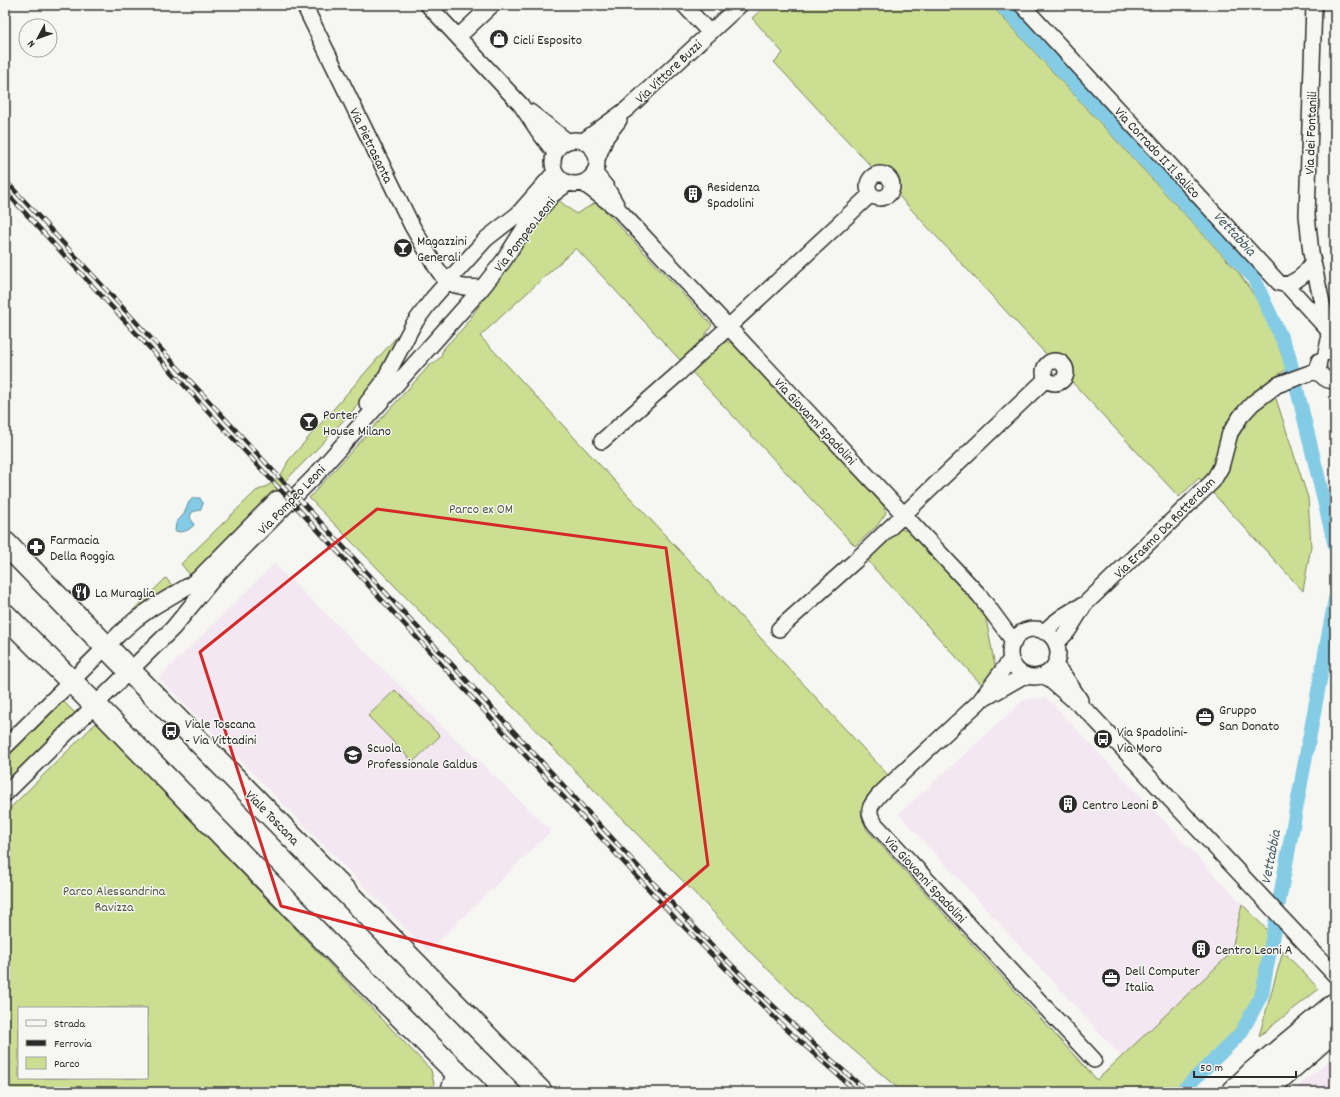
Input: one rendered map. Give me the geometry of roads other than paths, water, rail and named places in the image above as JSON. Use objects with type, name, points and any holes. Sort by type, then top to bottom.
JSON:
[{"type":"main road","name":"Viale Toscana","points":[[5,543],[541,1092]]},
{"type":"main road","points":[[5,615],[476,1092]]},
{"type":"main road","points":[[1233,1092],[1252,1073],[1335,1004]]},
{"type":"main road","points":[[1264,1092],[1335,1029]]},
{"type":"street","name":"Via Pietrasanta","points":[[304,5],[412,226],[436,267],[448,281]]},
{"type":"street","points":[[428,5],[521,105],[555,153]]},
{"type":"street","points":[[458,37],[492,5]]},
{"type":"street","name":"Via Vittore Buzzi","points":[[684,5],[710,33]]},
{"type":"street","name":"Via Vittore Buzzi","points":[[583,141],[627,109],[740,5]]},
{"type":"street","name":"Via Corrado II Il Salico","points":[[1022,5],[1279,283],[1287,285],[1328,330]]},
{"type":"street","name":"Via dei Fontanili","points":[[1314,5],[1307,215],[1313,261],[1328,330],[1331,353]]},
{"type":"street","points":[[521,105],[568,141]]},
{"type":"street","name":"Via Vittore Buzzi","points":[[596,166],[606,137],[627,109]]},
{"type":"street","points":[[568,141],[583,141],[593,150],[596,166],[590,178],[576,183],[561,179],[556,172],[553,162],[555,153],[559,146],[568,141]]},
{"type":"street","name":"Via Giovanni Spadolini","points":[[596,166],[619,210],[980,596],[1014,642],[1011,650],[1011,659],[980,702]]},
{"type":"street","name":"Via Pompeo Leoni","points":[[7,742],[135,620],[198,579],[307,470],[382,384],[413,324],[448,281],[476,250],[518,214],[556,172]]},
{"type":"street","name":"Via Pompeo Leoni","points":[[5,794],[173,628],[214,578],[314,477],[482,288],[504,260],[525,227],[542,206],[552,195],[576,183]]},
{"type":"street","name":"Via Giovanni Spadolini","points":[[576,183],[619,210]]},
{"type":"street","points":[[602,440],[679,373],[871,194]]},
{"type":"street","points":[[1287,285],[1300,279],[1306,273],[1313,261]]},
{"type":"street","points":[[448,281],[464,287],[482,288]]},
{"type":"street","points":[[1331,353],[1319,360],[1315,371],[1324,379],[1335,381]]},
{"type":"street","name":"Via Erasmo Da Rotterdam","points":[[1056,644],[1068,631],[1085,604],[1213,481],[1221,467],[1230,433],[1241,416],[1253,403],[1277,385],[1315,371]]},
{"type":"street","points":[[779,629],[855,561],[1046,379]]},
{"type":"street","name":"Via Giovanni Spadolini","points":[[980,596],[1008,619],[1027,631],[1034,630],[1044,632]]},
{"type":"street","name":"Via Erasmo Da Rotterdam","points":[[1044,632],[1057,619],[1085,604]]},
{"type":"street","points":[[1014,642],[1019,635],[1027,631]]},
{"type":"street","points":[[1044,632],[1051,637],[1056,644],[1058,654],[1049,670],[1065,677],[1090,714],[1335,975]]},
{"type":"street","points":[[1011,659],[1016,668],[1025,675]]},
{"type":"street","name":"Via Giovanni Spadolini","points":[[1049,670],[1033,677],[1025,675],[1007,684],[980,702],[881,793],[870,806],[869,813],[871,819],[876,825],[1094,1060]]},
{"type":"street","points":[[448,1092],[453,1077],[451,1067]]},
{"type":"water","points":[[193,498],[200,498],[203,504],[200,510],[192,512],[190,517],[194,525],[186,531],[175,531],[176,523],[184,514],[189,502]]},
{"type":"waterway","name":"Vettabbia","points":[[1001,5],[1253,277],[1288,352],[1335,546]]},
{"type":"waterway","name":"Vettabbia","points":[[1181,1092],[1241,1033],[1262,994],[1335,599]]},
{"type":"railway","points":[[5,180],[683,915],[773,1006],[868,1092]]},
{"type":"railway","points":[[5,191],[677,920],[785,1028],[857,1092]]},
{"type":"place","name":"Cicli Esposito","points":[[499,39]]},
{"type":"place","name":"Residenza Spadolini","points":[[693,194]]},
{"type":"place","name":"Magazzini Generali","points":[[403,248]]},
{"type":"place","name":"Porter House Milano","points":[[309,422]]},
{"type":"place","name":"Farmacia Della Roggia","points":[[36,547]]},
{"type":"place","name":"La Muraglia","points":[[81,592]]},
{"type":"place","name":"Gruppo San Donato","points":[[1205,717]]},
{"type":"place","name":"Viale Toscana - Via Vittadini","points":[[171,731]]},
{"type":"place","name":"Via Spadolini- Via Moro","points":[[1103,739]]},
{"type":"place","name":"Scuola Professionale Galdus","points":[[353,755]]},
{"type":"place","name":"Centro Leoni B","points":[[1068,804]]},
{"type":"place","name":"Centro Leoni A","points":[[1201,949]]},
{"type":"place","name":"Dell Computer Italia","points":[[1111,978]]},
{"type":"park label","name":"Parco ex OM","points":[[481,508]]},
{"type":"park label","name":"Parco Alessandrina Ravizza","points":[[114,898]]}]
